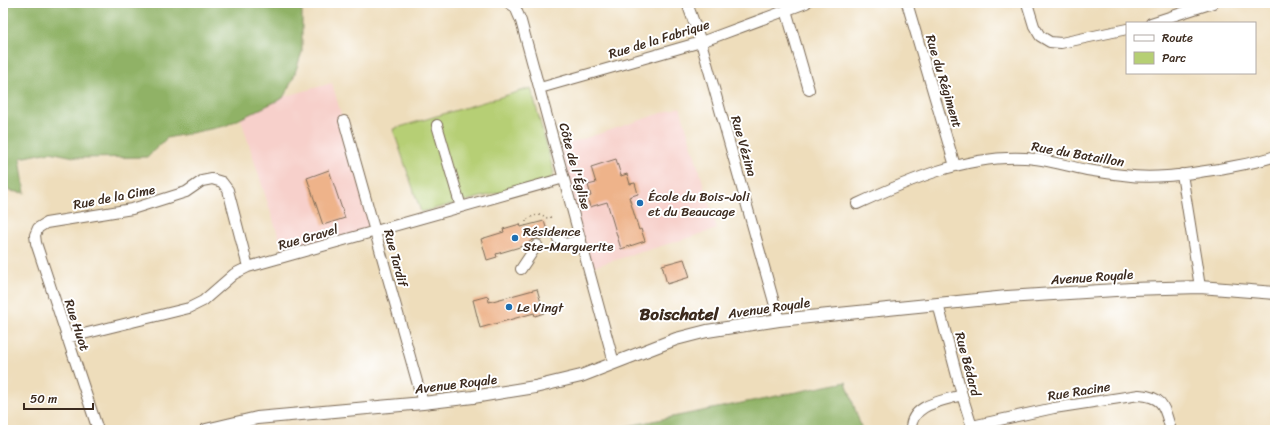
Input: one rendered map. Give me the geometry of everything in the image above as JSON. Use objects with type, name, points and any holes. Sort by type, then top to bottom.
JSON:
[{"type":"main road","name":"Avenue Royale","points":[[206,430],[257,418],[423,403],[535,387],[581,376],[676,340],[708,331],[780,320],[1007,297],[1092,291],[1200,287],[1275,293]]},
{"type":"street","name":"Côte de l'Église","points":[[509,3],[515,7],[521,21],[614,363]]},
{"type":"street","name":"Rue Vézina","points":[[688,3],[701,42],[780,320]]},
{"type":"street","name":"Rue de la Fabrique","points":[[540,88],[701,42],[806,3]]},
{"type":"street","name":"Rue du Régiment","points":[[907,3],[955,166]]},
{"type":"street","points":[[1027,3],[1034,26],[1040,36],[1050,42],[1061,44],[1126,29]]},
{"type":"street","points":[[1154,22],[1213,3]]},
{"type":"street","points":[[786,10],[809,90]]},
{"type":"street","name":"Rue Tardif","points":[[344,120],[423,403]]},
{"type":"street","points":[[437,125],[461,207]]},
{"type":"street","name":"Rue du Bataillon","points":[[857,204],[898,185],[955,166],[987,160],[1024,158],[1049,160],[1088,170],[1126,176],[1157,178],[1260,162],[1275,156]]},
{"type":"street","points":[[1182,174],[1200,287]]},
{"type":"street","name":"Rue Gravel","points":[[68,338],[189,308],[203,301],[234,274],[248,267],[564,178]]},
{"type":"street","name":"Rue de la Cime","points":[[38,228],[46,223],[132,209],[186,192],[202,181],[212,179],[222,182],[228,190],[248,267]]},
{"type":"street","name":"Rue Huot","points":[[38,228],[35,235],[36,243],[98,430]]},
{"type":"street","points":[[558,239],[565,244],[581,240]]},
{"type":"street","points":[[521,269],[537,245]]},
{"type":"street","name":"Rue Bédard","points":[[938,304],[962,395],[973,428]]},
{"type":"street","points":[[911,430],[913,417],[925,406],[962,395]]},
{"type":"street","name":"Rue Racine","points":[[973,428],[1054,408],[1139,395],[1156,398],[1161,403],[1171,430]]},
{"type":"path","points":[[526,226],[526,220],[540,214],[547,218],[551,217]]},
{"type":"shaded area","points":[[332,83],[375,231],[285,257],[238,110]]},
{"type":"shaded area","name":"École du Bois-Joli et du Beaucage","points":[[680,107],[717,229],[589,268],[556,148]]},
{"type":"green space","points":[[3,3],[302,3],[302,52],[293,79],[283,98],[225,126],[167,138],[147,157],[79,158],[50,152],[20,158],[25,193],[9,191],[3,182]]},
{"type":"green space","points":[[531,88],[554,173],[550,180],[421,212],[393,129]]},
{"type":"green space","points":[[846,382],[862,430],[617,430],[618,428]]},
{"type":"building","points":[[616,159],[621,176],[627,174],[630,184],[635,183],[638,194],[629,197],[639,230],[641,229],[645,241],[621,249],[607,202],[590,207],[587,197],[591,196],[588,185],[596,183],[591,167]]},
{"type":"building","points":[[329,170],[345,218],[323,225],[307,178]]},
{"type":"building","name":"Résidence Ste-Marguerite","points":[[544,221],[549,237],[534,239],[529,242],[530,244],[496,254],[497,257],[487,260],[481,239],[504,232],[503,229],[520,224],[521,227]]},
{"type":"building","points":[[684,259],[690,277],[667,284],[662,265]]},
{"type":"building","name":"Le Vingt","points":[[537,289],[544,313],[535,316],[534,313],[480,328],[473,300],[488,296],[489,302]]},
{"type":"place","name":"École du Bois-Joli et du Beaucage","points":[[640,203]]},
{"type":"place","name":"Résidence Ste-Marguerite","points":[[515,238]]},
{"type":"place","name":"Le Vingt","points":[[509,307]]},
{"type":"district","name":"Boischatel","points":[[679,314]]}]
